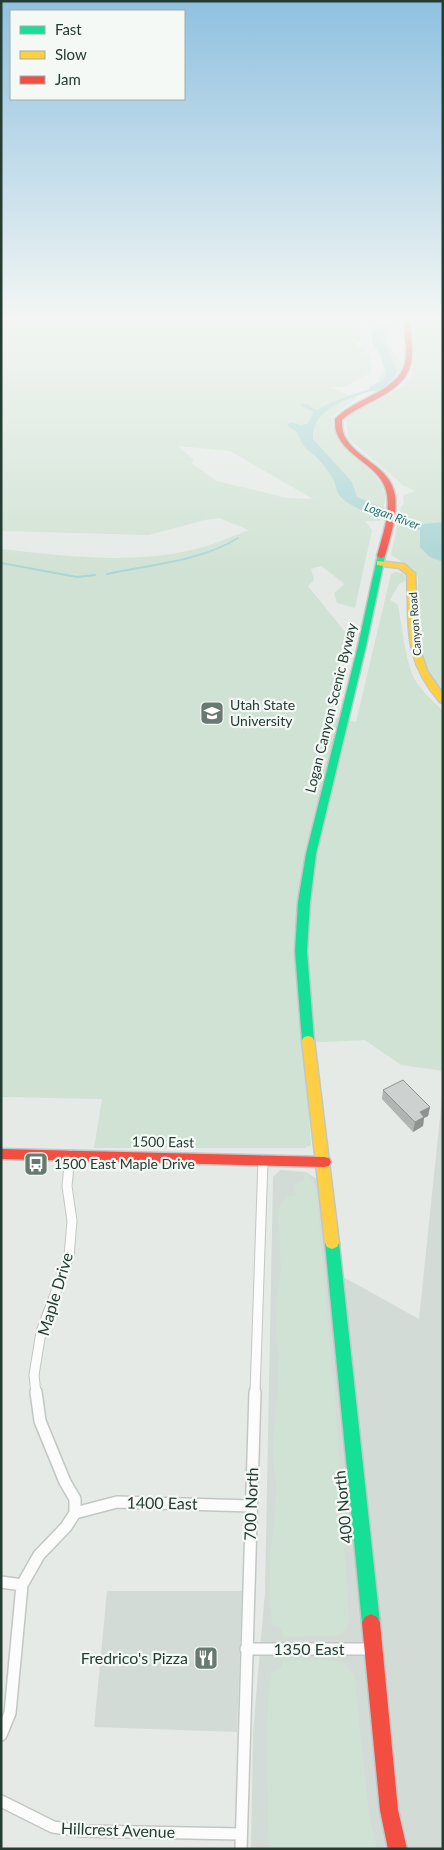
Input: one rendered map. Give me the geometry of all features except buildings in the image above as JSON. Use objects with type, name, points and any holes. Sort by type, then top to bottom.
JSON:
[{"type":"main road","name":"Logan Canyon Scenic Byway","points":[[324,1162],[306,1019],[302,951],[304,902],[317,829],[362,646],[393,495],[390,485],[376,469],[346,443],[339,434],[338,419],[352,406]]},
{"type":"main road","name":"Canyon Road","points":[[380,563],[399,565],[411,573],[414,643],[419,669],[428,685],[443,700]]},
{"type":"main road","name":"1500 East","points":[[1,1154],[324,1162]]},
{"type":"main road","name":"400 North","points":[[324,1162],[390,1810],[398,1849]]},
{"type":"street","name":"Maple Drive","points":[[70,1155],[67,1186],[72,1221],[69,1256],[42,1332],[34,1375],[40,1421],[74,1499],[75,1513]]},
{"type":"street","name":"700 North","points":[[241,1849],[263,1160]]},
{"type":"street","name":"1400 East","points":[[75,1513],[118,1502],[251,1506]]},
{"type":"street","points":[[1,1735],[10,1713],[22,1585],[39,1555],[66,1527],[75,1513]]},
{"type":"street","points":[[1,1582],[22,1585]]},
{"type":"street","name":"1350 East","points":[[246,1649],[373,1648]]},
{"type":"street","name":"Hillcrest Avenue","points":[[1,1801],[52,1827],[83,1831],[241,1834]]},
{"type":"shaded area","points":[[443,1088],[443,1849],[251,1849],[253,1732],[265,1591],[273,1177],[280,1170],[306,1172],[317,1179],[327,1268],[419,1319]]},
{"type":"shaded area","points":[[107,1591],[242,1591],[237,1732],[94,1727]]},
{"type":"green space","points":[[1,406],[345,406],[332,416],[334,430],[339,441],[373,474],[385,494],[380,521],[365,521],[372,530],[355,608],[337,603],[334,593],[345,584],[321,566],[311,569],[314,580],[308,586],[346,633],[334,690],[333,717],[356,722],[391,574],[396,572],[403,573],[406,580],[399,584],[390,600],[398,605],[411,670],[414,678],[427,696],[443,711],[443,1071],[401,1065],[365,1040],[304,1043],[311,1145],[305,1148],[94,1148],[102,1099],[1,1097],[1,549],[98,558],[147,557],[203,547],[249,530],[219,518],[149,535],[1,531]],"holes":[[[178,446],[230,451],[313,499],[286,498],[217,481],[192,464],[193,459]]]},
{"type":"green space","points":[[443,406],[443,696],[430,681],[424,670],[418,645],[418,578],[415,570],[391,555],[401,507],[404,504],[403,495],[416,491],[404,486],[349,439],[346,420],[358,407]]},
{"type":"green space","points":[[304,1174],[307,1174],[313,1180],[316,1192],[335,1396],[349,1621],[345,1630],[332,1636],[284,1637],[281,1628],[272,1625],[270,1602],[270,1551],[274,1525],[276,1488],[273,1460],[279,1354],[276,1335],[277,1295],[281,1270],[278,1209],[287,1196],[296,1194],[293,1189],[294,1184],[304,1181]]},
{"type":"green space","points":[[284,1660],[334,1660],[346,1664],[354,1675],[369,1814],[377,1849],[269,1849],[267,1761],[269,1695],[271,1673],[281,1668]]},
{"type":"water","name":"Logan River","points":[[324,406],[333,406],[321,417],[315,427],[313,439],[352,482],[357,497],[423,524],[443,522],[443,562],[430,557],[420,547],[420,530],[365,512],[339,495],[333,479],[326,469],[304,446],[298,433],[287,425],[291,422],[300,425],[308,424],[313,412]]},
{"type":"waterway","points":[[307,406],[320,413]]},
{"type":"waterway","points":[[107,574],[192,557],[224,546],[238,538]]},
{"type":"waterway","points":[[1,563],[77,577],[95,575]]},
{"type":"traffic: fast","points":[[308,1040],[301,951],[304,902],[311,854],[362,646],[381,556]]},
{"type":"traffic: fast","points":[[332,1243],[371,1623]]},
{"type":"traffic: slow","points":[[380,563],[401,566],[411,573],[414,641],[417,656],[422,671],[431,686],[443,700]]},
{"type":"traffic: slow","points":[[308,1040],[332,1243]]},
{"type":"traffic: jam","points":[[355,406],[338,419],[339,432],[345,443],[352,450],[383,476],[391,495],[392,503],[389,526],[381,556]]},
{"type":"traffic: jam","points":[[1,1154],[324,1162]]},
{"type":"traffic: jam","points":[[371,1623],[389,1810],[398,1849]]},
{"type":"place","name":"Utah State University","points":[[212,713]]},
{"type":"place","name":"1500 East Maple Drive","points":[[36,1164]]},
{"type":"place","name":"Fredrico's Pizza","points":[[206,1658]]}]
